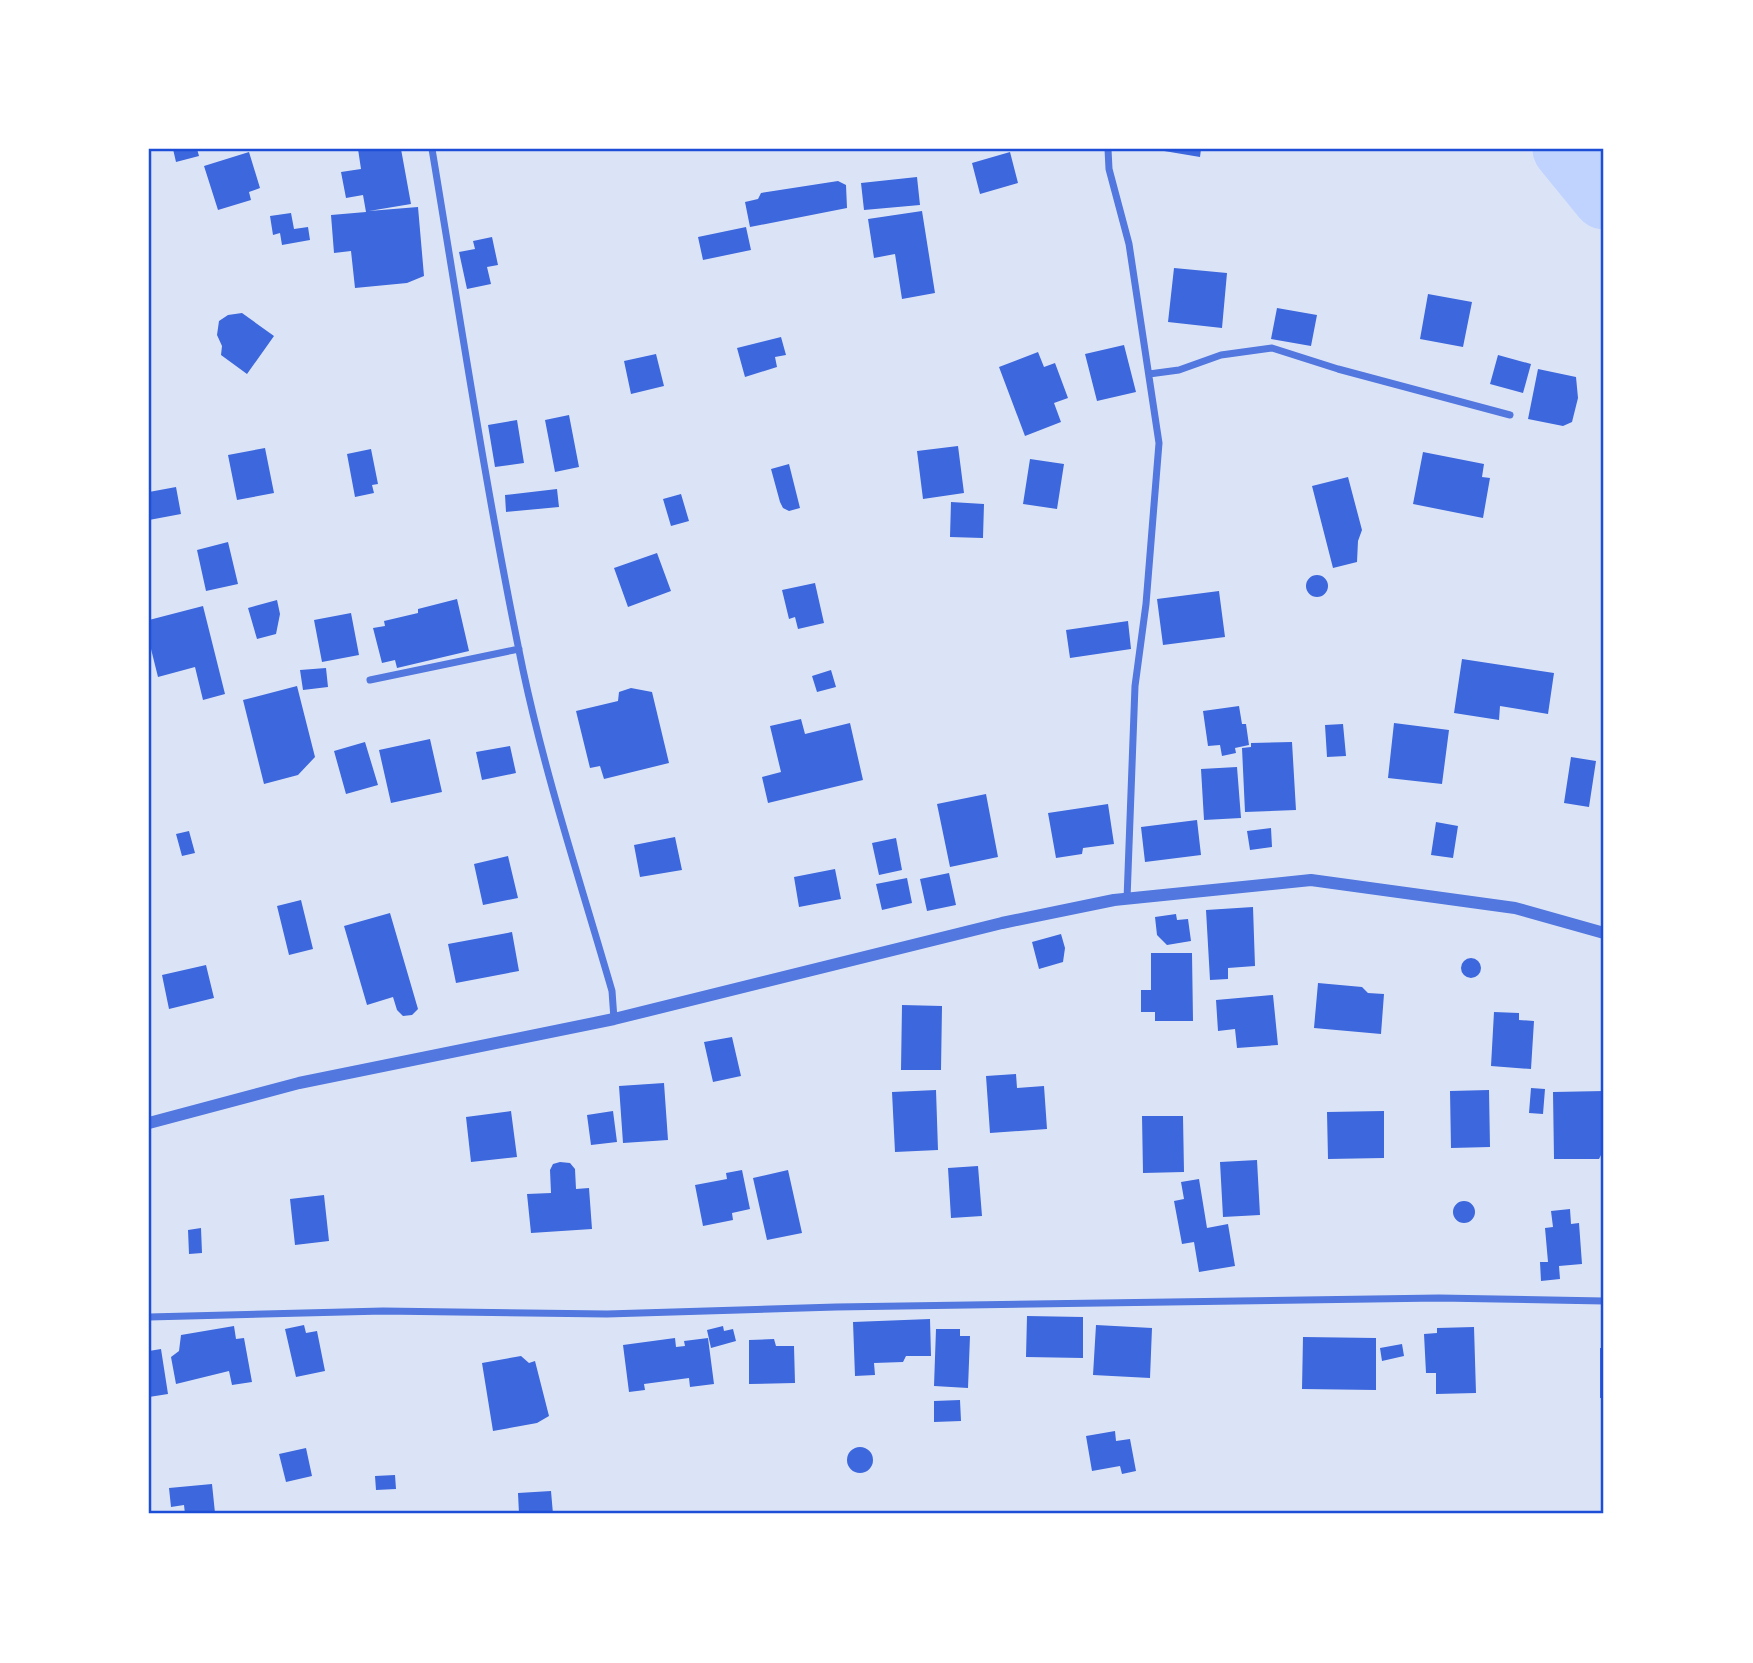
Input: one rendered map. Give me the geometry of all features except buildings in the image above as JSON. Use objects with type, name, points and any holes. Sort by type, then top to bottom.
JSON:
[{"type":"street","points":[[432,149],[501,560],[519,649],[551,782],[612,991],[614,1019]]},
{"type":"street","points":[[1108,149],[1109,169],[1129,244],[1159,443],[1146,604],[1135,686],[1127,899]]},
{"type":"street","points":[[1149,374],[1179,370],[1221,355],[1272,348],[1338,369],[1510,415]]},
{"type":"street","points":[[370,680],[519,649]]},
{"type":"street","points":[[149,1123],[299,1083],[614,1019],[1002,923],[1127,899],[1311,880],[1515,908],[1604,933]]},
{"type":"street","points":[[149,1317],[383,1311],[607,1314],[836,1307],[1439,1298],[1604,1301]]},
{"type":"shaded area","points":[[149,149],[1604,149],[1604,1514],[149,1514]]},
{"type":"waterway","points":[[1564,149],[1604,198]]}]
